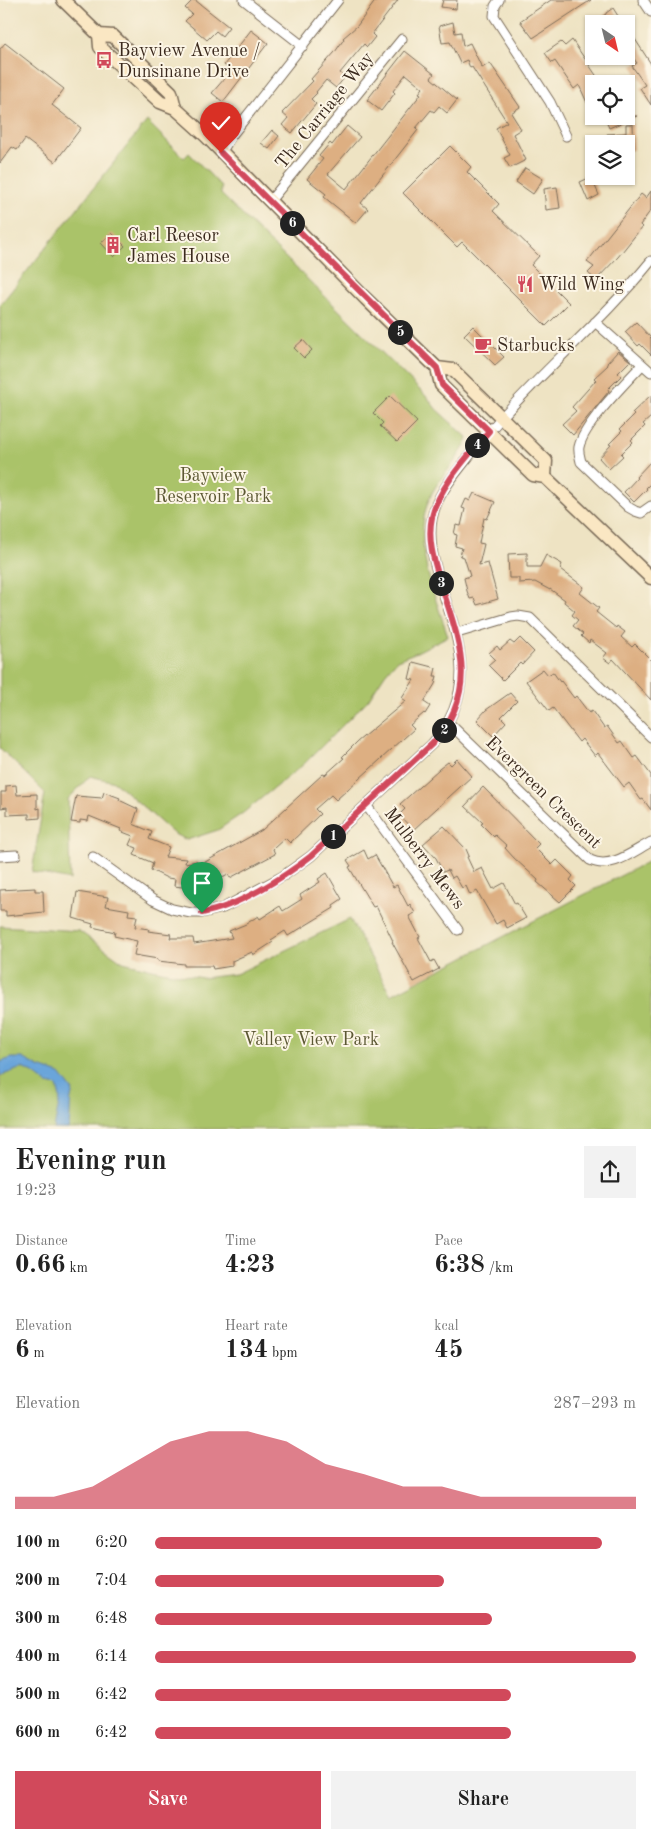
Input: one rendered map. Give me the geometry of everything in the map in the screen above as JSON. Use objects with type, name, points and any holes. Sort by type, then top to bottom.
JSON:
[{"type":"main road","points":[[63,0],[99,35],[100,47],[160,102],[175,108],[206,136],[437,368],[442,385],[546,462],[545,477]]},
{"type":"main road","points":[[437,368],[453,370],[533,475],[545,477],[651,578]]},
{"type":"street","points":[[244,0],[304,46]]},
{"type":"street","points":[[221,153],[232,135],[304,46],[338,0]]},
{"type":"street","points":[[499,0],[495,6],[494,16],[550,102],[566,136]]},
{"type":"street","points":[[643,0],[651,12]]},
{"type":"street","name":"The Carriage Way","points":[[270,201],[402,39]]},
{"type":"street","points":[[93,857],[162,905],[191,913],[213,911],[232,904],[298,866],[432,744],[449,723],[460,694],[462,678],[462,661],[457,633],[433,559],[430,532],[432,516],[438,500],[447,484],[495,424],[630,286],[651,261]]},
{"type":"street","points":[[595,322],[651,372]]},
{"type":"street","points":[[642,364],[598,414],[583,437],[579,453],[581,462],[628,507],[635,512],[641,513],[651,506]]},
{"type":"street","points":[[457,633],[512,617],[530,618],[651,737]]},
{"type":"street","name":"Evergreen Crescent","points":[[449,723],[590,860],[596,863],[608,864],[651,842]]},
{"type":"street","name":"Mulberry Mews","points":[[366,806],[458,930]]},
{"type":"street","points":[[0,856],[16,854]]},
{"type":"green space","name":"Bayview Reservoir Park","points":[[147,121],[184,158],[189,153],[221,186],[221,194],[428,398],[436,409],[468,438],[465,446],[432,493],[426,510],[423,528],[426,565],[448,636],[397,660],[368,700],[304,764],[243,813],[218,830],[187,840],[174,834],[115,782],[90,776],[68,799],[70,880],[32,872],[45,793],[0,748],[0,305]]},
{"type":"green space","name":"Valley View Park","points":[[651,860],[651,1129],[0,1129],[0,926],[79,931],[123,962],[203,978],[236,974],[350,919],[391,995]]},
{"type":"water","points":[[12,1058],[23,1058],[39,1067],[60,1074],[73,1091],[68,1129],[54,1129],[60,1098],[57,1086],[47,1084],[33,1073],[22,1068],[0,1076],[0,1062]]},
{"type":"building","points":[[193,0],[229,27],[222,36],[216,31],[207,40],[185,21],[192,14],[185,8]]},
{"type":"building","points":[[376,0],[398,0],[372,34],[375,37],[367,47],[364,44],[340,73],[345,77],[336,88],[326,80],[316,92],[311,99],[316,104],[292,133],[282,125],[288,118],[282,113],[313,81],[311,79],[335,52],[343,38],[357,26]]},
{"type":"building","points":[[443,0],[457,0],[456,9],[441,7]]},
{"type":"building","points":[[551,0],[591,0],[533,38],[520,21]]},
{"type":"building","points":[[613,8],[617,15],[604,15]]},
{"type":"building","points":[[453,22],[455,33],[461,32],[463,46],[470,43],[482,68],[490,63],[520,107],[511,113],[521,129],[513,134],[526,160],[510,168],[504,158],[510,155],[496,128],[507,122],[472,67],[470,68],[467,60],[460,63],[450,42],[442,43],[439,26]]},
{"type":"building","points":[[251,30],[268,43],[223,102],[212,93],[231,71],[224,65]]},
{"type":"building","points":[[635,39],[651,64],[651,105],[640,88],[645,85],[632,66],[637,63],[635,60]]},
{"type":"building","points":[[572,40],[585,59],[585,65],[589,65],[596,75],[585,75],[585,98],[579,85],[574,89],[555,61],[552,63],[545,53],[561,42],[565,46]]},
{"type":"building","points":[[5,43],[64,89],[52,105],[81,128],[55,162],[25,139],[17,150],[12,147],[0,163],[0,49]]},
{"type":"building","points":[[405,51],[434,74],[431,78],[457,100],[447,113],[439,106],[434,112],[431,110],[416,128],[418,130],[361,203],[368,209],[356,223],[324,197],[326,194],[307,179],[323,159],[319,156],[330,143],[332,145],[347,126],[360,137],[328,174],[346,189],[421,94],[419,93],[423,88],[406,74],[393,91],[395,93],[381,111],[367,100]]},
{"type":"building","points":[[626,125],[633,125],[633,135],[607,134],[626,133]]},
{"type":"building","points":[[272,130],[279,136],[269,149],[261,143]]},
{"type":"building","points":[[450,146],[471,167],[467,172],[499,204],[493,211],[539,256],[531,265],[569,303],[546,326],[462,242],[457,247],[403,193]]},
{"type":"building","points":[[525,168],[543,179],[533,194],[516,182]]},
{"type":"building","points":[[585,180],[585,185],[595,185],[599,195],[588,201],[580,182]]},
{"type":"building","points":[[557,187],[560,208],[546,210],[544,189]]},
{"type":"building","points":[[651,191],[651,210],[640,225],[642,227],[618,257],[596,280],[588,273],[594,267],[587,262],[641,194],[646,198]]},
{"type":"building","name":"Carl Reesor James House","points":[[112,233],[125,246],[114,257],[101,243]]},
{"type":"building","points":[[636,322],[651,338],[651,355],[640,344],[638,346],[625,332]]},
{"type":"building","name":"Starbucks","points":[[473,326],[504,357],[495,365],[464,335]]},
{"type":"building","points":[[303,340],[312,350],[304,358],[294,348]]},
{"type":"building","points":[[618,351],[630,361],[618,373],[621,376],[608,389],[609,391],[573,435],[562,424],[576,411],[572,407]]},
{"type":"building","points":[[651,395],[651,417],[631,440],[633,442],[621,454],[623,456],[609,469],[599,458],[622,431],[620,429],[634,415],[632,413]]},
{"type":"building","points":[[390,396],[417,422],[397,442],[380,426],[383,423],[373,413]]},
{"type":"building","points":[[651,461],[651,483],[634,502],[624,492]]},
{"type":"building","points":[[474,493],[495,502],[487,519],[484,518],[479,543],[484,544],[479,565],[488,563],[498,599],[477,605],[474,598],[470,599],[467,591],[464,578],[470,576],[464,557],[460,556],[462,548],[455,546],[457,535],[454,534],[456,525],[461,526],[465,509],[462,508],[466,499],[470,501]]},
{"type":"building","points":[[527,553],[527,567],[540,567],[546,555],[562,564],[560,569],[584,587],[580,593],[599,608],[596,612],[616,628],[617,626],[625,632],[621,637],[632,647],[635,644],[651,660],[651,700],[613,659],[610,663],[603,658],[607,653],[590,640],[589,643],[581,636],[583,634],[573,626],[578,620],[572,615],[575,611],[564,602],[565,600],[550,589],[535,582],[519,583],[519,578],[509,578],[508,554]]},
{"type":"building","points":[[520,638],[534,652],[522,665],[520,663],[503,680],[488,665],[495,659],[489,653],[497,646],[500,650],[510,641],[514,644]]},
{"type":"building","points":[[413,662],[436,668],[434,676],[437,676],[435,684],[424,702],[430,706],[425,714],[410,725],[414,729],[336,800],[331,795],[315,809],[320,814],[290,843],[285,838],[273,849],[275,854],[230,878],[228,874],[211,883],[211,888],[202,889],[202,886],[190,888],[174,886],[175,879],[167,878],[151,870],[153,863],[134,855],[137,848],[129,845],[133,836],[120,831],[121,829],[89,816],[88,821],[80,820],[80,823],[71,822],[76,796],[102,798],[104,792],[120,798],[119,800],[138,809],[133,824],[152,832],[149,839],[169,847],[165,857],[186,859],[185,863],[197,861],[198,866],[262,830],[323,774],[325,775],[344,758],[342,757],[357,742],[406,701],[402,698],[414,680],[409,679]]},
{"type":"building","points":[[543,669],[548,675],[553,672],[589,713],[592,711],[604,728],[607,726],[619,743],[622,741],[634,758],[637,756],[651,775],[651,810],[629,783],[624,787],[598,753],[595,756],[582,739],[579,742],[553,708],[549,711],[526,681]]},
{"type":"building","points":[[510,693],[517,701],[501,717],[506,722],[493,736],[477,720],[486,710]]},
{"type":"building","points":[[457,759],[472,776],[413,830],[399,815],[405,809],[400,804],[439,769],[448,762],[451,765]]},
{"type":"building","points":[[16,785],[17,795],[37,794],[37,809],[40,808],[40,818],[29,819],[29,814],[7,815],[7,807],[1,808],[1,792],[6,792],[6,786]]},
{"type":"building","points":[[483,787],[539,844],[535,848],[552,865],[557,860],[573,876],[570,880],[576,886],[560,902],[537,882],[538,880],[505,848],[507,846],[495,835],[494,837],[481,824],[483,823],[465,806]]},
{"type":"building","points":[[444,826],[466,849],[469,856],[467,857],[474,872],[482,868],[493,889],[504,883],[515,904],[517,903],[526,918],[507,928],[503,920],[496,924],[477,891],[470,895],[466,886],[462,888],[455,876],[452,878],[448,870],[443,872],[436,858],[423,844]]},
{"type":"building","points":[[364,850],[368,859],[375,855],[393,887],[397,885],[408,906],[410,904],[415,913],[409,916],[420,937],[418,938],[431,962],[434,960],[439,969],[414,982],[392,942],[376,906],[373,907],[349,867],[351,866],[347,860]]},
{"type":"building","points":[[327,873],[342,899],[333,905],[334,908],[288,936],[285,931],[271,940],[273,942],[253,955],[252,952],[232,961],[232,966],[213,969],[212,966],[184,966],[184,964],[158,961],[158,959],[134,955],[137,941],[114,936],[115,932],[92,927],[93,924],[73,918],[77,892],[108,897],[106,906],[129,910],[128,915],[137,916],[135,927],[171,934],[170,938],[193,938],[194,944],[232,938],[229,931],[246,924],[258,916],[260,919],[280,906],[283,911],[302,899],[300,895],[320,882],[318,879]]},
{"type":"building","points":[[35,888],[35,891],[43,891],[44,912],[6,916],[6,911],[0,911],[0,890]]},
{"type":"place","name":"Bayview Avenue / Dunsinane Drive","points":[[104,60]]},
{"type":"place","name":"Carl Reesor James House","points":[[113,245]]},
{"type":"place","name":"Wild Wing","points":[[525,284]]},
{"type":"place","name":"Starbucks","points":[[483,345]]},
{"type":"route","points":[[202,913],[232,904],[298,866],[432,744],[449,723],[460,694],[462,661],[457,633],[433,559],[430,532],[432,516],[447,484],[489,431],[442,385],[437,368],[221,153]]}]
